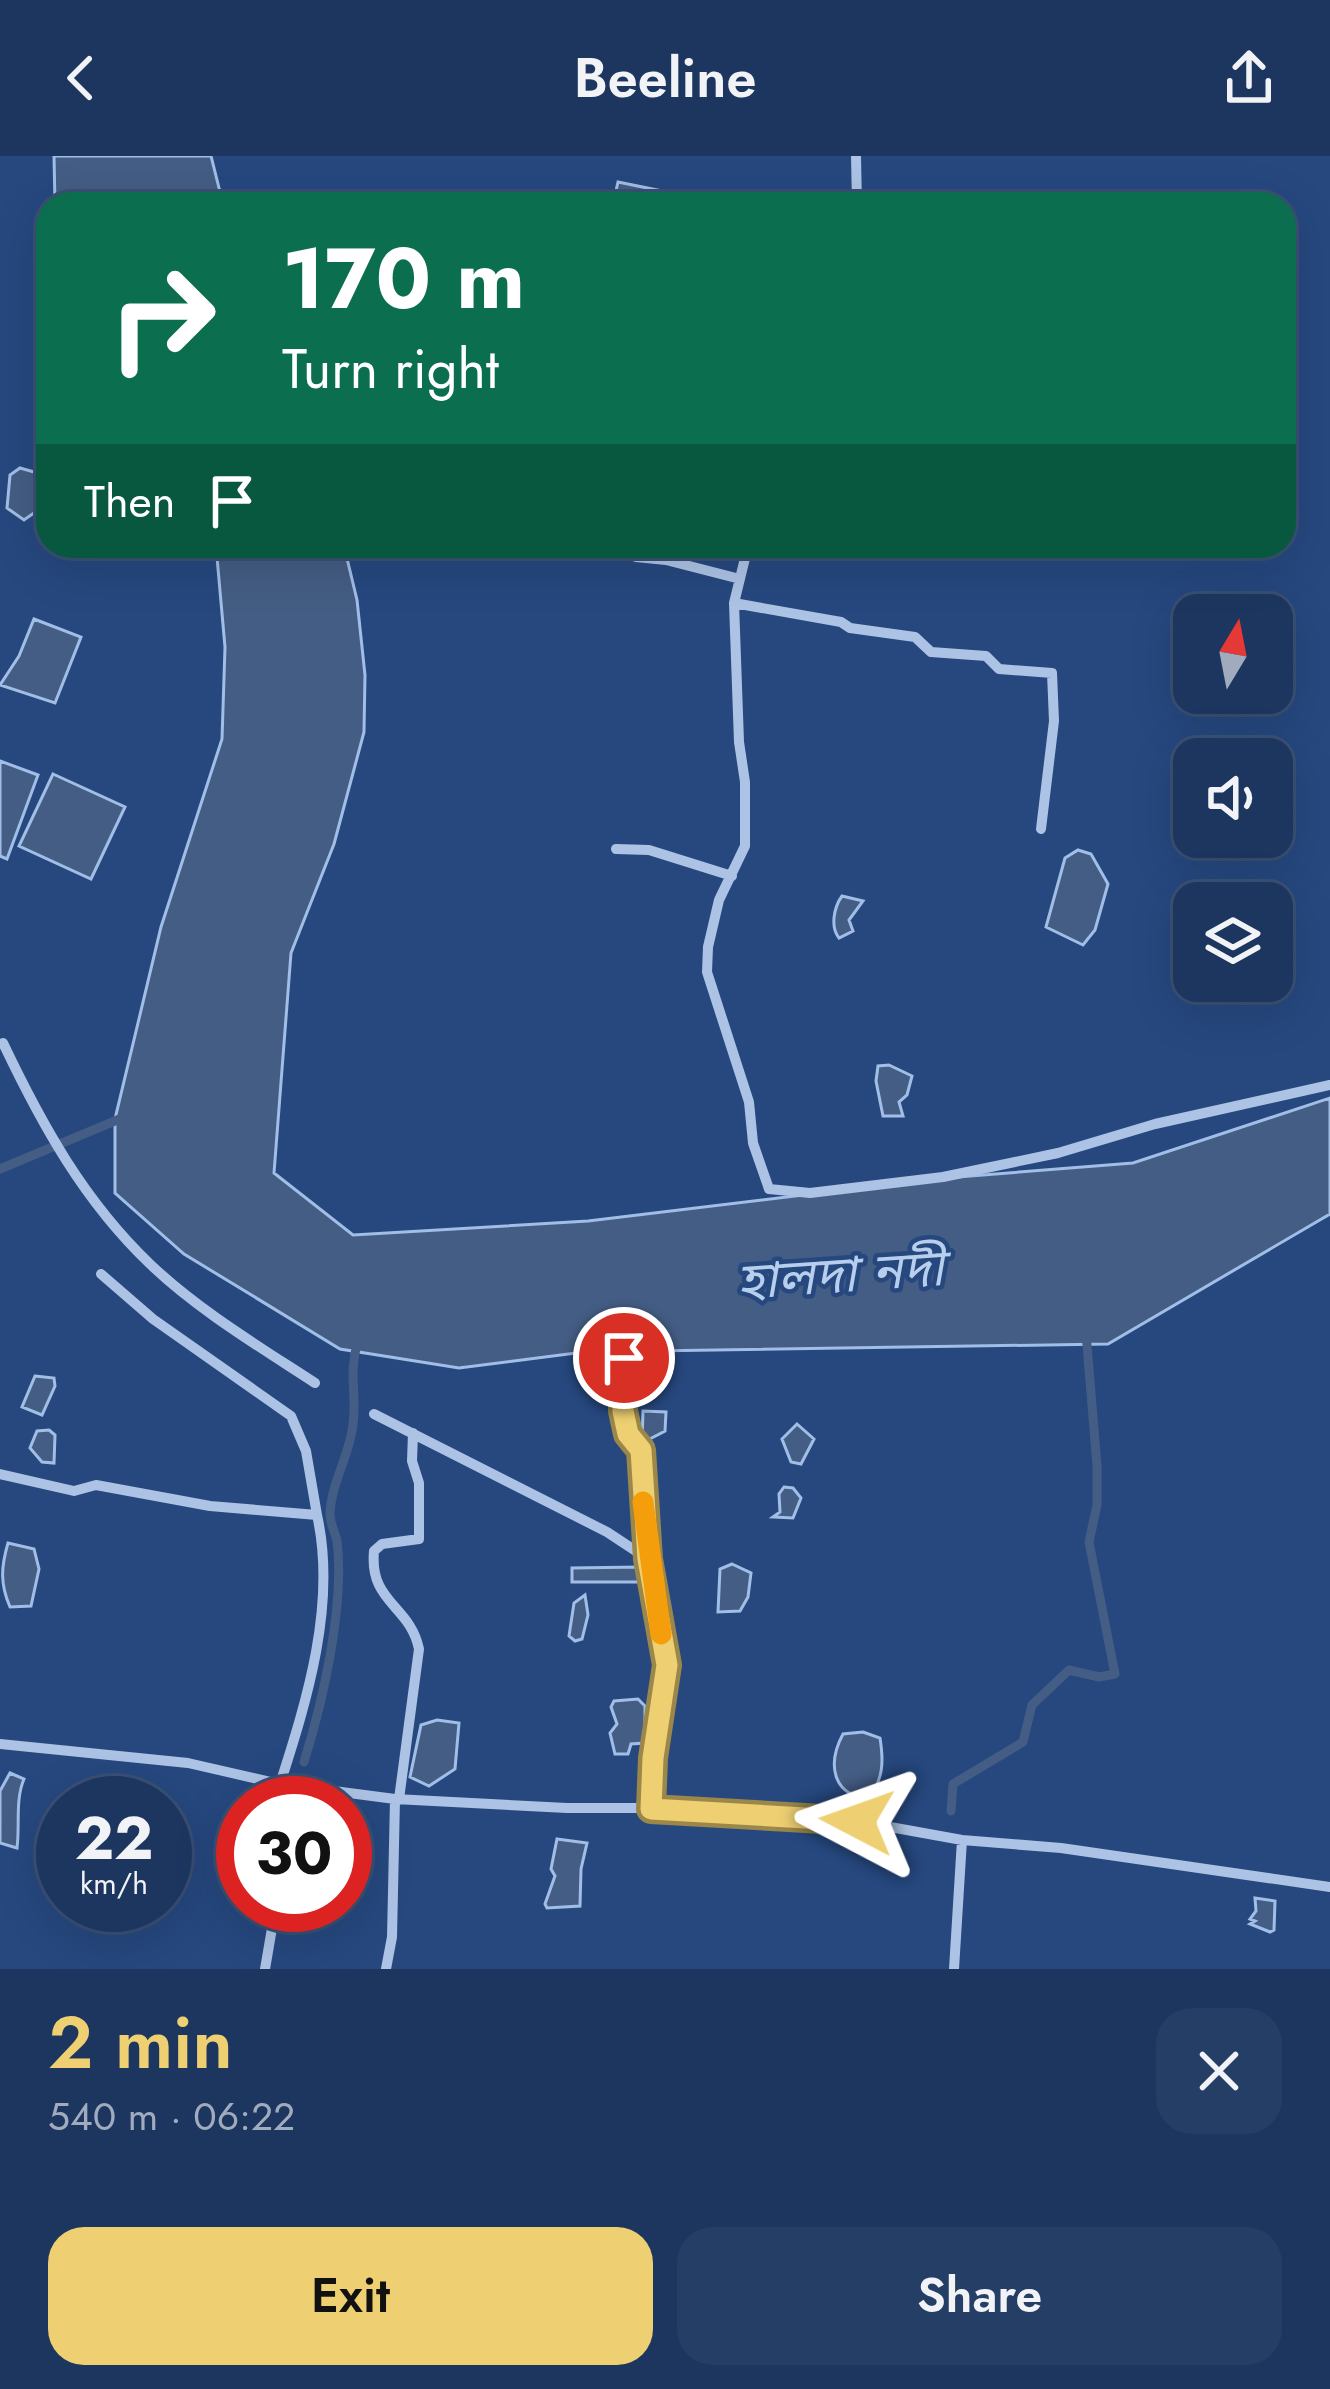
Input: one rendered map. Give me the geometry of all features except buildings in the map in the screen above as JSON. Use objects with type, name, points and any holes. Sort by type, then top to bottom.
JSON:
[{"type":"street","points":[[856,156],[857,192]]},
{"type":"street","points":[[647,558],[740,579]]},
{"type":"street","points":[[745,558],[734,603],[745,846],[718,900],[707,972],[749,1102],[752,1143],[769,1189],[810,1193],[943,1177],[1330,1085]]},
{"type":"street","points":[[734,603],[915,637],[931,652],[986,656],[999,669],[1052,674],[1054,721],[1041,829]]},
{"type":"street","points":[[616,849],[650,850],[732,876]]},
{"type":"street","points":[[3,1043],[60,1154],[98,1208],[150,1264],[315,1383]]},
{"type":"street","points":[[101,1274],[153,1319],[291,1416],[305,1451],[324,1544],[320,1626],[302,1718],[283,1776]]},
{"type":"street","points":[[624,1358],[623,1411],[628,1434],[641,1450],[648,1559],[667,1665],[653,1758],[651,1809]]},
{"type":"street","points":[[374,1414],[607,1532],[648,1559]]},
{"type":"street","points":[[386,1969],[392,1937],[397,1799],[419,1649],[415,1629],[391,1606],[372,1570],[374,1551],[382,1544],[419,1539],[419,1483],[412,1461],[412,1432]]},
{"type":"street","points":[[0,1474],[74,1490],[96,1485],[210,1506],[317,1515]]},
{"type":"street","points":[[0,1744],[188,1762],[247,1776]]},
{"type":"street","points":[[372,1796],[857,1821],[962,1840],[1061,1848],[1330,1887]]},
{"type":"street","points":[[954,1969],[962,1840]]},
{"type":"street","points":[[265,1969],[271,1932]]},
{"type":"water","points":[[54,156],[211,156],[220,192],[55,192]]},
{"type":"water","points":[[618,182],[667,192],[616,192]]},
{"type":"water","points":[[20,468],[36,473],[36,512],[24,520],[7,508],[10,475]]},
{"type":"water","name":"হালদা নদী","points":[[217,558],[347,558],[365,675],[364,732],[334,844],[291,953],[274,1173],[353,1235],[588,1221],[945,1178],[1133,1163],[1330,1098],[1330,1214],[1108,1344],[584,1352],[459,1368],[340,1349],[184,1254],[115,1193],[115,1119],[161,927],[222,739],[225,647]]},
{"type":"water","points":[[34,619],[81,637],[55,703],[0,685],[19,656]]},
{"type":"water","points":[[0,761],[38,775],[7,859],[0,856]]},
{"type":"water","points":[[53,774],[125,807],[91,879],[19,846]]},
{"type":"water","points":[[1078,850],[1091,854],[1108,884],[1095,930],[1083,945],[1046,927],[1065,858]]},
{"type":"water","points":[[842,896],[863,901],[849,920],[853,931],[839,938],[834,917]]},
{"type":"water","points":[[889,1065],[912,1076],[907,1095],[899,1102],[903,1116],[883,1116],[876,1081],[878,1066]]},
{"type":"water","points":[[35,1376],[54,1378],[42,1415],[22,1407]]},
{"type":"water","points":[[643,1411],[666,1412],[665,1431],[642,1443]]},
{"type":"water","points":[[797,1424],[814,1439],[801,1464],[791,1462],[782,1439]]},
{"type":"water","points":[[37,1431],[55,1435],[54,1463],[42,1462],[30,1448]]},
{"type":"water","points":[[784,1487],[793,1488],[801,1498],[793,1518],[773,1517],[780,1512],[779,1494]]},
{"type":"water","points":[[8,1543],[34,1549],[39,1569],[31,1606],[10,1607],[7,1599],[3,1575]]},
{"type":"water","points":[[732,1564],[751,1573],[748,1597],[740,1611],[718,1612],[720,1569]]},
{"type":"water","points":[[640,1567],[640,1582],[572,1582],[572,1568]]},
{"type":"water","points":[[585,1595],[588,1615],[582,1639],[575,1641],[569,1636],[574,1603]]},
{"type":"water","points":[[638,1699],[645,1706],[645,1743],[631,1744],[628,1754],[615,1754],[610,1733],[617,1724],[611,1707],[614,1701]]},
{"type":"water","points":[[437,1720],[459,1723],[455,1769],[429,1786],[410,1777],[421,1725]]},
{"type":"water","points":[[863,1732],[880,1738],[881,1747],[880,1777],[869,1799],[840,1785],[834,1767],[843,1734]]},
{"type":"water","points":[[10,1773],[24,1779],[17,1848],[0,1843],[0,1791]]},
{"type":"water","points":[[557,1839],[587,1843],[580,1906],[547,1908],[545,1904],[555,1876],[551,1869]]},
{"type":"water","points":[[1255,1898],[1275,1901],[1274,1930],[1250,1924],[1255,1921],[1250,1919],[1256,1911]]},
{"type":"waterway","points":[[0,1169],[122,1118]]},
{"type":"waterway","points":[[951,1811],[953,1784],[1023,1742],[1032,1705],[1069,1670],[1099,1677],[1115,1674],[1089,1542],[1097,1505],[1097,1466],[1086,1333]]},
{"type":"waterway","points":[[304,1762],[335,1623],[339,1566],[330,1514],[351,1435],[358,1341]]},
{"type":"slow traffic","points":[[643,1502],[661,1634]]},
{"type":"route","points":[[624,1358],[623,1411],[628,1434],[641,1450],[648,1559],[667,1665],[653,1758],[651,1809],[857,1821]]}]
